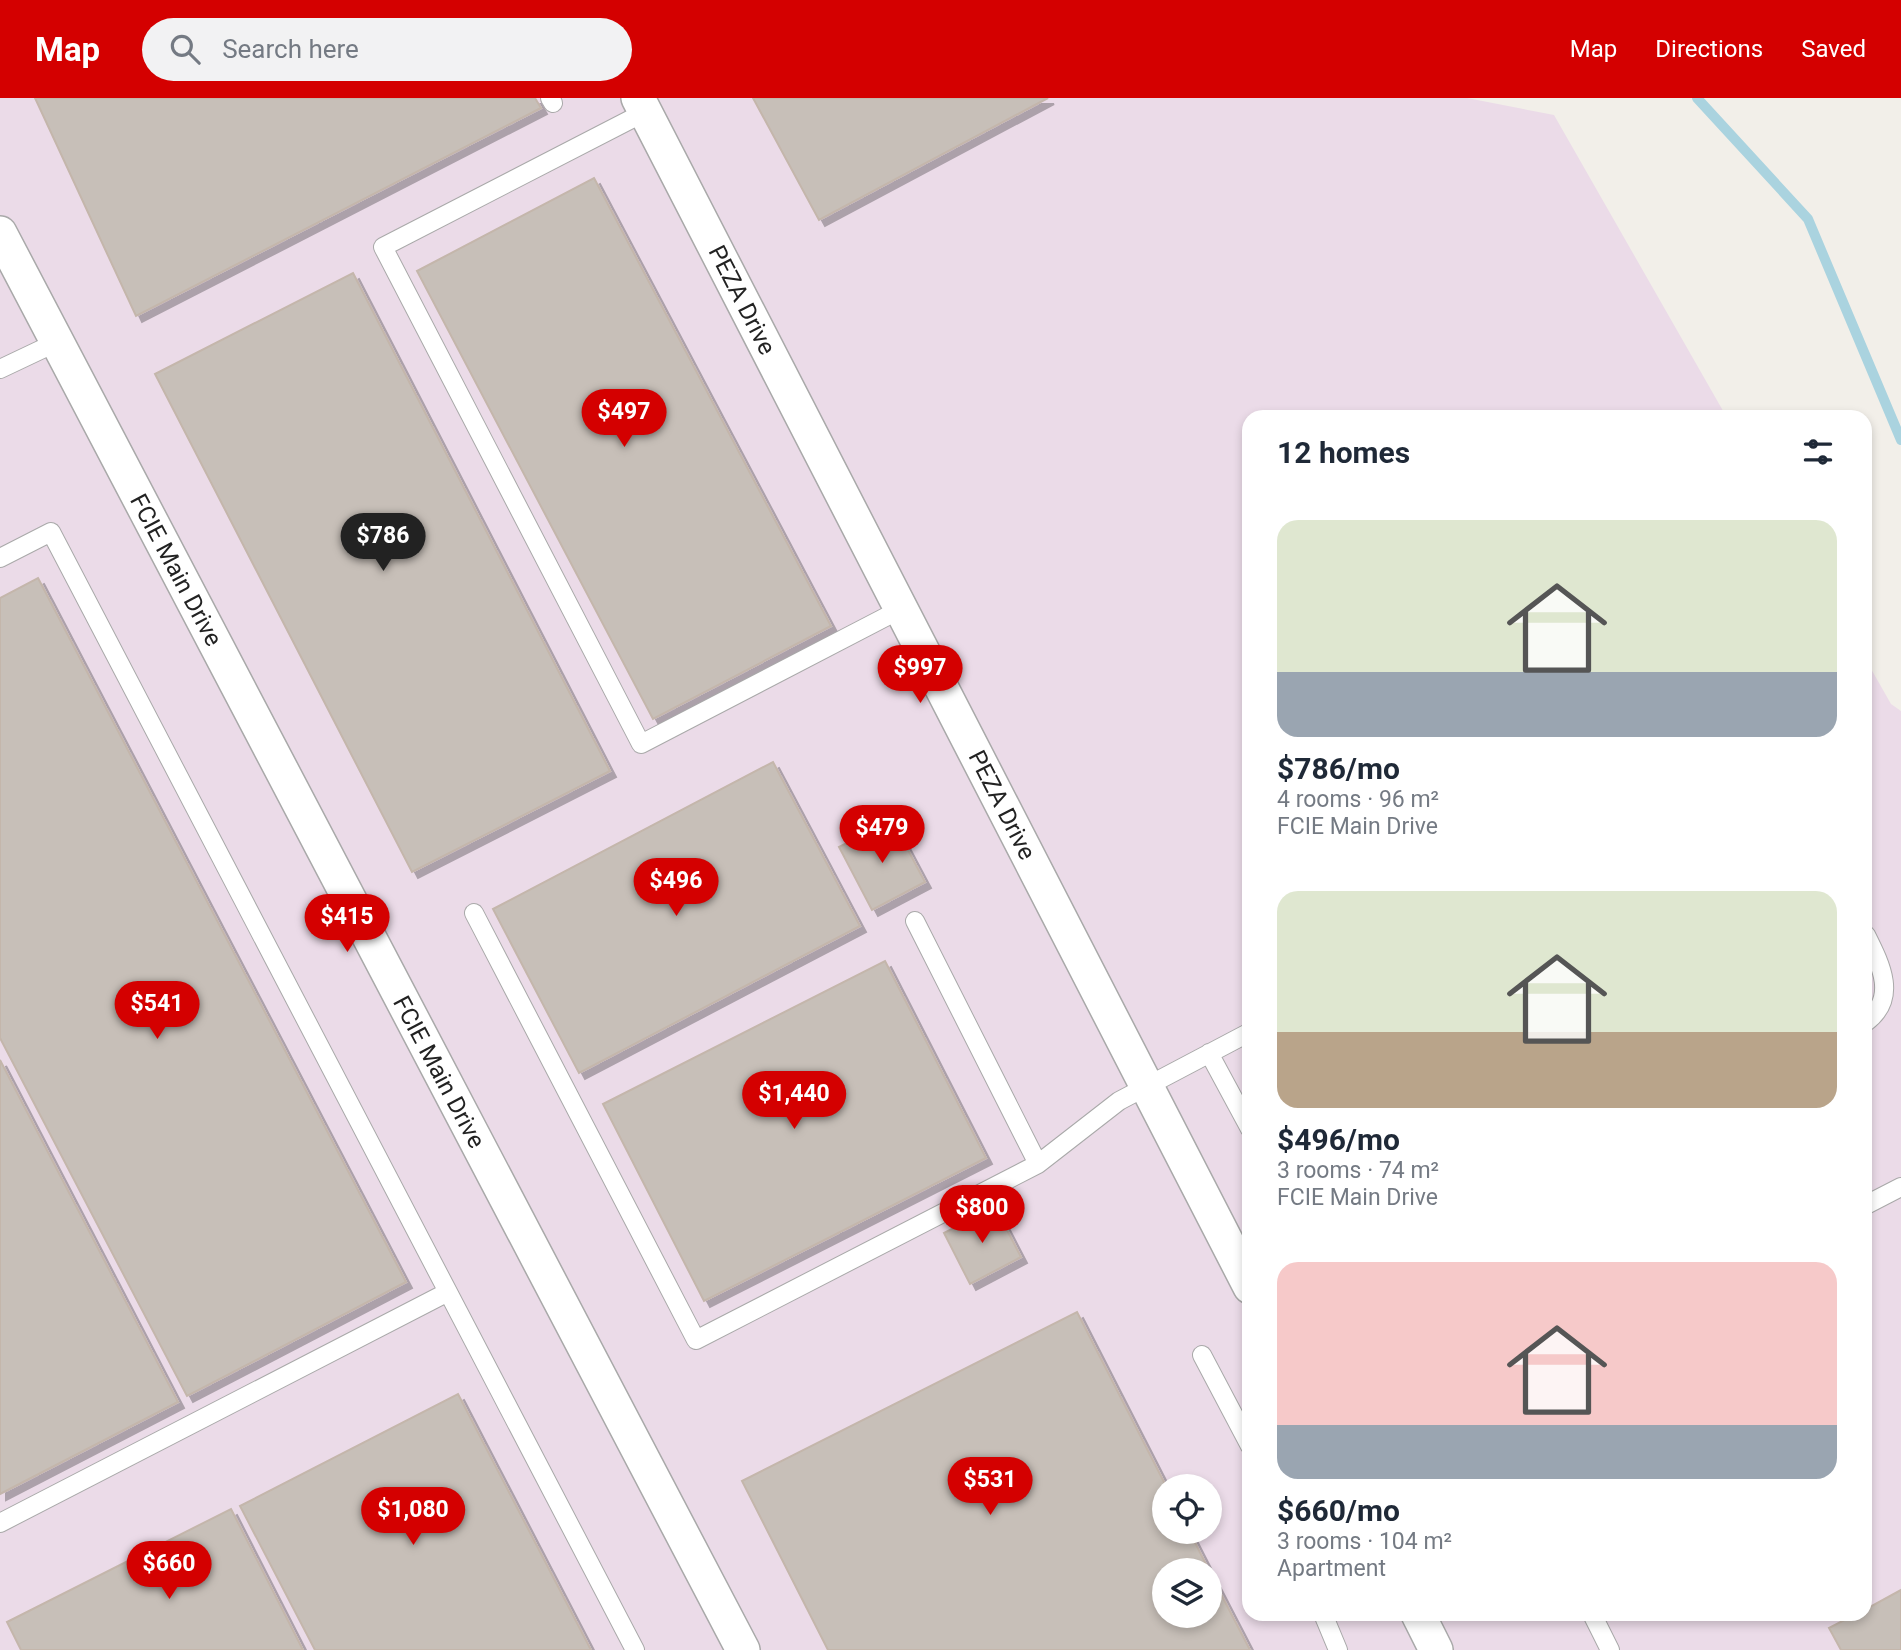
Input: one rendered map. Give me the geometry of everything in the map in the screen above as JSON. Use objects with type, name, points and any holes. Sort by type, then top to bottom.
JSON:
[{"type":"street","name":"PEZA Drive","points":[[642,105],[1242,1272]]},
{"type":"street","name":"FCIE Main Drive","points":[[0,233],[743,1650]]},
{"type":"street","points":[[1422,1621],[1436,1650]]},
{"type":"lane","points":[[642,105],[383,247],[641,744],[901,609]]},
{"type":"lane","points":[[0,369],[57,342]]},
{"type":"lane","points":[[0,558],[51,532],[635,1650]]},
{"type":"lane","points":[[474,912],[696,1340],[1038,1164],[1119,1101],[1242,1036]]},
{"type":"lane","points":[[915,921],[1038,1164]]},
{"type":"lane","points":[[1872,947],[1885,983],[1877,1014],[1872,1018]]},
{"type":"lane","points":[[1209,1054],[1242,1114]]},
{"type":"lane","points":[[1872,1202],[1901,1187]]},
{"type":"lane","points":[[0,1523],[448,1292]]},
{"type":"lane","points":[[1202,1355],[1242,1431]]},
{"type":"lane","points":[[1326,1621],[1338,1650]]},
{"type":"lane","points":[[1596,1621],[1610,1650]]},
{"type":"shaded area","points":[[0,98],[1467,98],[1554,115],[1723,410],[1242,410],[1242,1621],[1872,1621],[1872,671],[1891,704],[1901,711],[1901,1650],[0,1650]]},
{"type":"building","points":[[35,98],[535,98],[541,108],[136,316]]},
{"type":"building","points":[[753,98],[1048,98],[819,220]]},
{"type":"building","points":[[594,178],[831,626],[653,719],[417,271]]},
{"type":"building","points":[[353,273],[610,771],[412,872],[155,374]]},
{"type":"building","points":[[38,578],[406,1282],[187,1396],[0,1038],[0,598]]},
{"type":"building","points":[[773,762],[860,926],[579,1073],[493,909]]},
{"type":"building","points":[[892,820],[925,882],[872,910],[839,847]]},
{"type":"building","points":[[885,961],[986,1158],[704,1301],[603,1104]]},
{"type":"building","points":[[0,1060],[178,1402],[0,1494]]},
{"type":"building","points":[[995,1207],[1021,1257],[970,1284],[944,1233]]},
{"type":"building","points":[[1077,1312],[1160,1474],[1152,1474],[1152,1544],[1196,1544],[1203,1558],[1152,1558],[1152,1628],[1222,1628],[1222,1596],[1250,1650],[828,1650],[742,1481]]},
{"type":"building","points":[[458,1394],[591,1650],[315,1650],[240,1506]]},
{"type":"building","points":[[231,1509],[303,1650],[21,1650],[7,1622]]},
{"type":"building","points":[[1901,1590],[1901,1650],[1841,1650],[1829,1628],[1842,1621],[1872,1621],[1872,1606]]},
{"type":"waterway","points":[[1697,98],[1808,219],[1901,440]]}]
